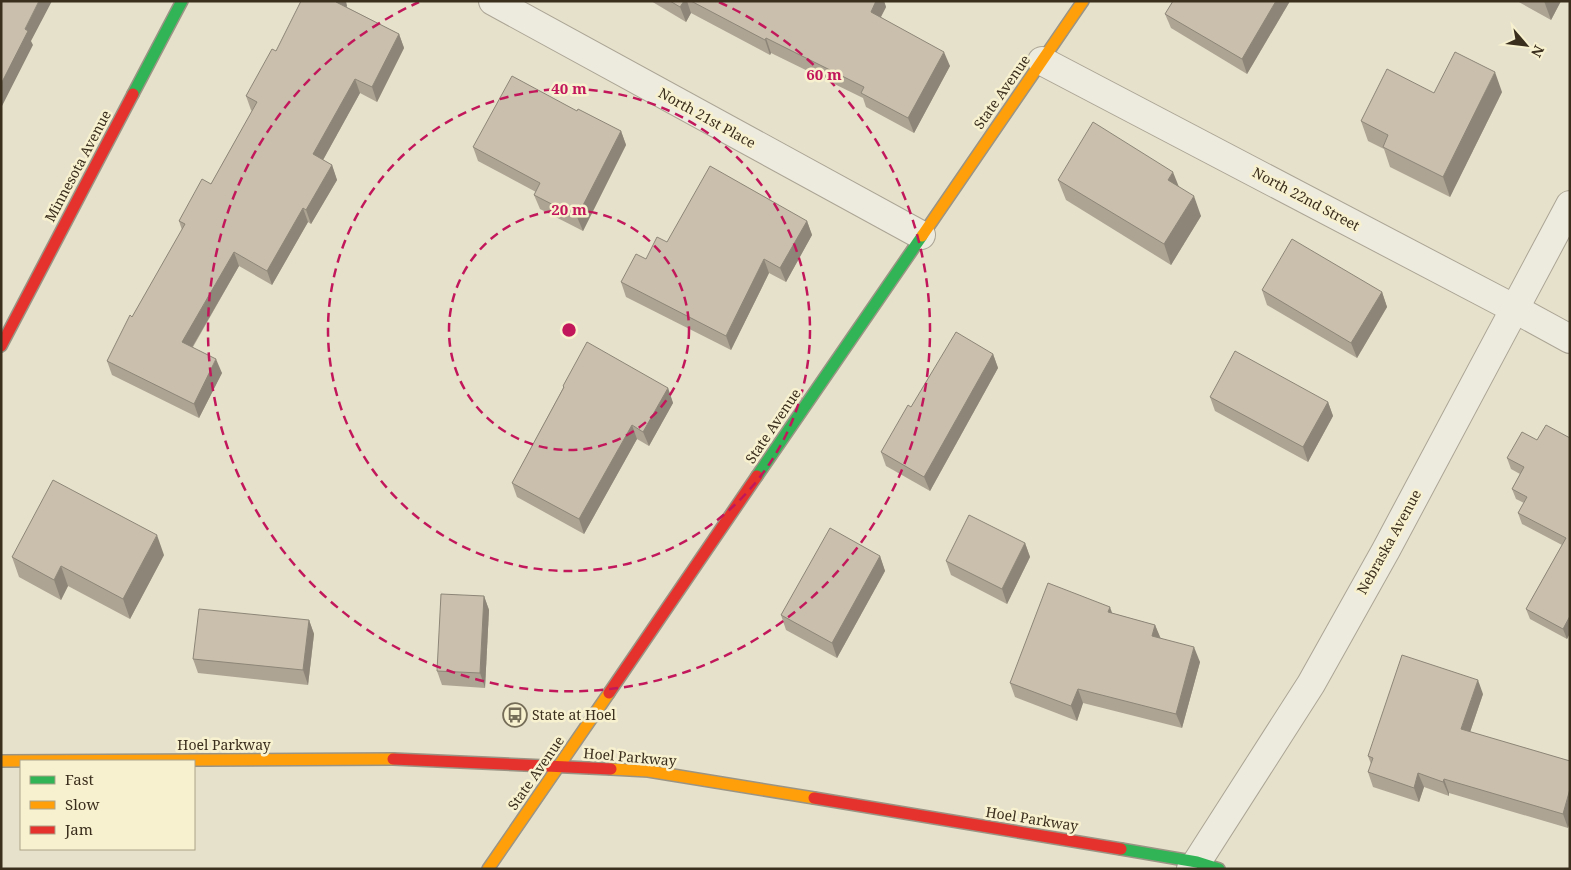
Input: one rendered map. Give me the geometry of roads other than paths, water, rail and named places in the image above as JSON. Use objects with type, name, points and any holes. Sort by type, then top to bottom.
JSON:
[{"type":"main road","name":"Minnesota Avenue","points":[[1,346],[182,1]]},
{"type":"main road","name":"State Avenue","points":[[488,869],[1083,1]]},
{"type":"main road","name":"Hoel Parkway","points":[[195,760],[407,759],[648,771],[1202,866]]},
{"type":"main road","name":"Hoel Parkway","points":[[1,761],[20,761]]},
{"type":"street","name":"North 21st Place","points":[[494,1],[922,235]]},
{"type":"street","name":"North 22nd Street","points":[[1042,61],[1570,339]]},
{"type":"street","name":"Nebraska Avenue","points":[[1202,866],[1311,684],[1386,550],[1570,205]]},
{"type":"place","name":"State at Hoel","points":[[515,715]]}]
